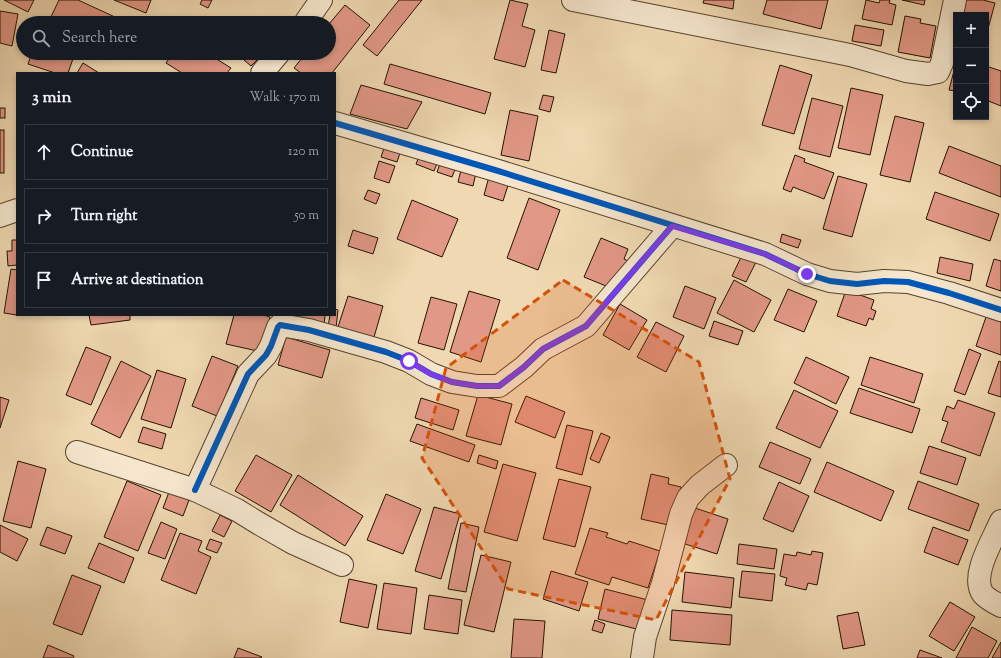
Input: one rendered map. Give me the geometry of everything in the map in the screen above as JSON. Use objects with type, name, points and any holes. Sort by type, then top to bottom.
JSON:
[{"type":"street","points":[[310,16],[321,0]]},
{"type":"street","points":[[573,0],[850,56],[906,71],[928,74],[938,72],[942,63],[955,0]]},
{"type":"street","points":[[263,72],[273,60]]},
{"type":"street","points":[[336,123],[495,170],[765,254],[807,274],[830,281],[857,284],[884,281],[908,282],[949,293],[1001,310]]},
{"type":"street","points":[[0,216],[16,210]]},
{"type":"street","points":[[195,490],[248,374],[266,354],[271,346],[278,326],[280,325],[309,330],[386,352],[409,361],[431,374],[452,382],[477,386],[499,386],[524,367],[543,349],[586,326],[672,226]]},
{"type":"street","points":[[78,452],[195,490],[237,510],[293,543],[342,565]]},
{"type":"street","points":[[642,658],[645,637],[663,583],[681,514],[688,498],[700,485],[726,465]]},
{"type":"street","points":[[1001,522],[980,568],[978,584],[984,595],[1001,606]]},
{"type":"highlighted area","points":[[563,280],[699,362],[730,479],[656,620],[508,589],[422,458],[446,368]]},
{"type":"building","points":[[4,0],[34,0],[28,12]]},
{"type":"building","points":[[59,0],[78,0],[113,16],[51,16]]},
{"type":"building","points":[[114,0],[151,0],[146,13]]},
{"type":"building","points":[[202,0],[212,0],[208,8],[200,4]]},
{"type":"building","points":[[399,0],[422,0],[377,56],[363,45]]},
{"type":"building","points":[[510,0],[528,4],[522,26],[535,30],[525,67],[494,59]]},
{"type":"building","points":[[704,0],[734,0],[733,9],[703,3]]},
{"type":"building","points":[[767,0],[828,0],[821,29],[763,14]]},
{"type":"building","points":[[866,0],[879,3],[880,0],[890,0],[889,3],[896,5],[892,25],[862,19]]},
{"type":"building","points":[[902,0],[925,0],[924,5]]},
{"type":"building","points":[[965,0],[983,0],[995,3],[989,25],[989,12],[962,12]]},
{"type":"building","points":[[345,5],[370,25],[333,72],[300,72],[294,68],[300,60],[336,60],[336,16]]},
{"type":"building","points":[[0,11],[18,14],[16,16],[12,46],[0,43]]},
{"type":"building","points":[[905,16],[921,19],[920,23],[936,26],[930,58],[898,52]]},
{"type":"building","points":[[855,25],[884,30],[881,46],[852,41]]},
{"type":"building","points":[[549,30],[565,34],[556,73],[541,70]]},
{"type":"building","points":[[29,60],[73,60],[68,72],[52,72],[28,64]]},
{"type":"building","points":[[168,60],[218,60],[231,68],[228,72],[180,72],[166,63]]},
{"type":"building","points":[[244,60],[257,60],[251,66]]},
{"type":"building","points":[[83,63],[97,72],[78,72]]},
{"type":"building","points":[[390,64],[491,93],[485,114],[384,84]]},
{"type":"building","points":[[780,65],[812,75],[794,134],[762,125]]},
{"type":"building","points":[[989,67],[1001,71],[1001,106],[989,101]]},
{"type":"building","points":[[953,75],[953,91],[949,90]]},
{"type":"building","points":[[361,85],[422,102],[407,129],[350,114]]},
{"type":"building","points":[[851,88],[883,95],[870,155],[838,148]]},
{"type":"building","points":[[543,95],[554,97],[550,112],[539,109]]},
{"type":"building","points":[[812,98],[843,106],[830,157],[799,149]]},
{"type":"building","points":[[0,108],[5,108],[5,118],[0,118]]},
{"type":"building","points":[[510,110],[538,116],[529,161],[501,155]]},
{"type":"building","points":[[895,116],[924,123],[910,182],[880,175]]},
{"type":"building","points":[[0,130],[4,130],[4,173],[0,173]]},
{"type":"building","points":[[385,145],[401,150],[397,162],[381,157]]},
{"type":"building","points":[[949,146],[1001,166],[1001,197],[939,173]]},
{"type":"building","points":[[420,154],[438,161],[434,171],[416,164]]},
{"type":"building","points":[[795,155],[805,159],[804,162],[834,173],[824,199],[793,187],[791,192],[783,189]]},
{"type":"building","points":[[379,161],[395,166],[389,183],[374,178]]},
{"type":"building","points":[[441,161],[456,167],[452,177],[437,172]]},
{"type":"building","points":[[461,170],[476,173],[473,186],[458,182]]},
{"type":"building","points":[[490,173],[510,179],[503,201],[484,195]]},
{"type":"building","points":[[838,176],[867,184],[852,237],[823,229]]},
{"type":"building","points":[[368,190],[380,194],[376,204],[364,199]]},
{"type":"building","points":[[935,192],[999,214],[990,241],[926,219]]},
{"type":"building","points":[[529,198],[560,210],[538,270],[507,258]]},
{"type":"building","points":[[412,200],[458,219],[442,257],[397,239]]},
{"type":"building","points":[[353,230],[378,238],[373,254],[348,246]]},
{"type":"building","points":[[782,234],[801,240],[798,248],[780,242]]},
{"type":"building","points":[[601,238],[628,249],[624,259],[628,261],[621,275],[611,288],[584,277]]},
{"type":"building","points":[[12,240],[16,240],[16,265],[8,266],[7,251],[12,251]]},
{"type":"building","points":[[743,253],[757,260],[746,282],[732,276]]},
{"type":"building","points":[[940,257],[973,264],[970,281],[937,273]]},
{"type":"building","points":[[994,259],[1001,261],[1001,291],[986,286]]},
{"type":"building","points":[[11,269],[16,270],[16,315],[4,313]]},
{"type":"building","points":[[734,280],[771,300],[754,332],[717,313]]},
{"type":"building","points":[[685,286],[716,298],[704,329],[673,317]]},
{"type":"building","points":[[788,289],[817,301],[804,332],[774,320]]},
{"type":"building","points":[[846,290],[874,300],[871,309],[876,311],[873,320],[869,318],[866,326],[837,316]]},
{"type":"building","points":[[469,291],[500,300],[481,362],[450,352]]},
{"type":"building","points":[[348,296],[383,306],[372,344],[336,333]]},
{"type":"building","points":[[431,297],[457,304],[444,350],[418,343]]},
{"type":"building","points":[[620,304],[647,320],[629,350],[603,335]]},
{"type":"building","points":[[336,309],[338,310],[336,328],[328,327],[330,316],[336,316]]},
{"type":"building","points":[[89,316],[130,316],[130,320],[91,325]]},
{"type":"building","points":[[234,316],[270,317],[262,352],[226,344]]},
{"type":"building","points":[[295,316],[325,316],[324,326],[294,323]]},
{"type":"building","points":[[986,317],[1001,322],[1001,355],[976,346]]},
{"type":"building","points":[[714,321],[743,331],[738,345],[709,336]]},
{"type":"building","points":[[656,322],[684,336],[666,372],[637,357]]},
{"type":"building","points":[[286,337],[330,350],[322,378],[278,365]]},
{"type":"building","points":[[86,347],[111,357],[91,405],[66,395]]},
{"type":"building","points":[[969,349],[981,354],[965,395],[954,391]]},
{"type":"building","points":[[212,356],[238,366],[217,416],[192,406]]},
{"type":"building","points":[[806,357],[849,377],[836,404],[794,383]]},
{"type":"building","points":[[870,357],[923,374],[914,403],[861,385]]},
{"type":"building","points":[[121,361],[151,376],[120,438],[91,424]]},
{"type":"building","points":[[999,361],[1001,362],[1001,397],[988,393]]},
{"type":"building","points":[[157,370],[186,379],[171,428],[141,419]]},
{"type":"building","points":[[859,388],[920,409],[912,433],[850,413]]},
{"type":"building","points":[[794,390],[838,411],[820,448],[776,428]]},
{"type":"building","points":[[478,395],[512,404],[501,445],[466,436]]},
{"type":"building","points":[[526,396],[565,412],[555,438],[515,422]]},
{"type":"building","points":[[0,397],[9,400],[0,428]]},
{"type":"building","points":[[421,398],[459,410],[453,430],[415,418]]},
{"type":"building","points":[[958,400],[995,413],[980,456],[941,442],[948,422],[942,420],[947,406],[954,409]]},
{"type":"building","points":[[417,424],[475,445],[469,462],[410,441]]},
{"type":"building","points":[[567,425],[593,431],[582,475],[556,468]]},
{"type":"building","points":[[143,427],[166,434],[162,449],[138,442]]},
{"type":"building","points":[[601,433],[610,437],[599,463],[590,459]]},
{"type":"building","points":[[770,442],[811,459],[800,484],[759,467]]},
{"type":"building","points":[[929,446],[966,458],[957,485],[920,473]]},
{"type":"building","points":[[256,455],[292,475],[271,512],[235,491]]},
{"type":"building","points":[[479,455],[498,461],[496,469],[477,463]]},
{"type":"building","points":[[18,461],[46,469],[31,528],[3,521]]},
{"type":"building","points":[[827,462],[894,491],[881,521],[814,492]]},
{"type":"building","points":[[503,464],[536,473],[517,541],[484,532]]},
{"type":"building","points":[[651,474],[669,478],[668,484],[681,487],[673,526],[641,519]]},
{"type":"building","points":[[298,475],[363,516],[345,546],[280,505]]},
{"type":"building","points":[[559,479],[591,487],[575,547],[543,539]]},
{"type":"building","points":[[127,481],[161,495],[138,551],[104,537]]},
{"type":"building","points":[[918,481],[979,504],[969,531],[908,509]]},
{"type":"building","points":[[779,482],[809,496],[793,532],[763,519]]},
{"type":"building","points":[[169,492],[189,500],[183,516],[163,508]]},
{"type":"building","points":[[386,494],[421,509],[403,554],[367,540]]},
{"type":"building","points":[[689,506],[728,519],[717,554],[682,543]]},
{"type":"building","points":[[434,507],[460,514],[441,579],[415,571]]},
{"type":"building","points":[[220,515],[232,521],[224,537],[212,531]]},
{"type":"building","points":[[161,522],[177,529],[165,559],[148,553]]},
{"type":"building","points":[[461,523],[479,527],[466,592],[448,589]]},
{"type":"building","points":[[0,525],[28,539],[17,561],[0,552]]},
{"type":"building","points":[[47,527],[72,536],[65,554],[40,545]]},
{"type":"building","points":[[933,527],[968,540],[958,565],[924,552]]},
{"type":"building","points":[[590,528],[608,533],[606,537],[627,544],[629,541],[660,551],[648,588],[612,577],[609,585],[575,574]]},
{"type":"building","points":[[180,533],[202,541],[198,551],[211,557],[196,594],[161,580]]},
{"type":"building","points":[[210,539],[222,543],[217,553],[206,549]]},
{"type":"building","points":[[99,543],[134,558],[124,583],[88,568]]},
{"type":"building","points":[[739,544],[777,549],[774,569],[737,564]]},
{"type":"building","points":[[812,551],[823,553],[817,585],[808,583],[806,590],[785,585],[787,578],[780,576],[784,554],[796,556],[797,552],[811,555]]},
{"type":"building","points":[[481,555],[511,562],[494,632],[464,625]]},
{"type":"building","points":[[551,571],[588,582],[579,611],[543,599]]},
{"type":"building","points":[[742,571],[775,574],[772,601],[739,597]]},
{"type":"building","points":[[685,572],[734,578],[731,608],[682,602]]},
{"type":"building","points":[[72,575],[101,586],[82,635],[53,624]]},
{"type":"building","points":[[349,579],[377,585],[368,628],[340,622]]},
{"type":"building","points":[[384,583],[417,588],[411,634],[377,629]]},
{"type":"building","points":[[605,589],[648,600],[640,630],[598,619]]},
{"type":"building","points":[[429,595],[462,600],[458,634],[424,629]]},
{"type":"building","points":[[950,602],[975,617],[954,651],[929,636]]},
{"type":"building","points":[[672,610],[732,615],[730,645],[670,640]]},
{"type":"building","points":[[858,612],[865,645],[843,649],[837,616]]},
{"type":"building","points":[[514,619],[545,621],[542,658],[511,658]]},
{"type":"building","points":[[595,620],[605,624],[602,633],[592,630]]},
{"type":"building","points":[[972,627],[997,641],[988,658],[956,658]]},
{"type":"building","points":[[1001,642],[1001,658],[992,658]]},
{"type":"building","points":[[48,645],[74,656],[73,658],[43,658]]},
{"type":"building","points":[[238,648],[262,657],[234,658]]},
{"type":"building","points":[[920,650],[942,658],[917,658]]},
{"type":"cycle path","points":[[336,123],[495,170],[765,254],[807,274],[830,281],[857,284],[884,281],[908,282],[949,293],[1001,310]]},
{"type":"cycle path","points":[[195,490],[248,374],[266,355],[280,325],[309,330],[386,352],[409,361],[431,374],[452,382],[477,386],[499,386],[524,367],[543,349],[586,326],[672,226]]},
{"type":"route","points":[[409,361],[431,374],[452,382],[477,386],[499,386],[524,367],[543,349],[586,326],[672,226],[765,254],[807,274]]}]
